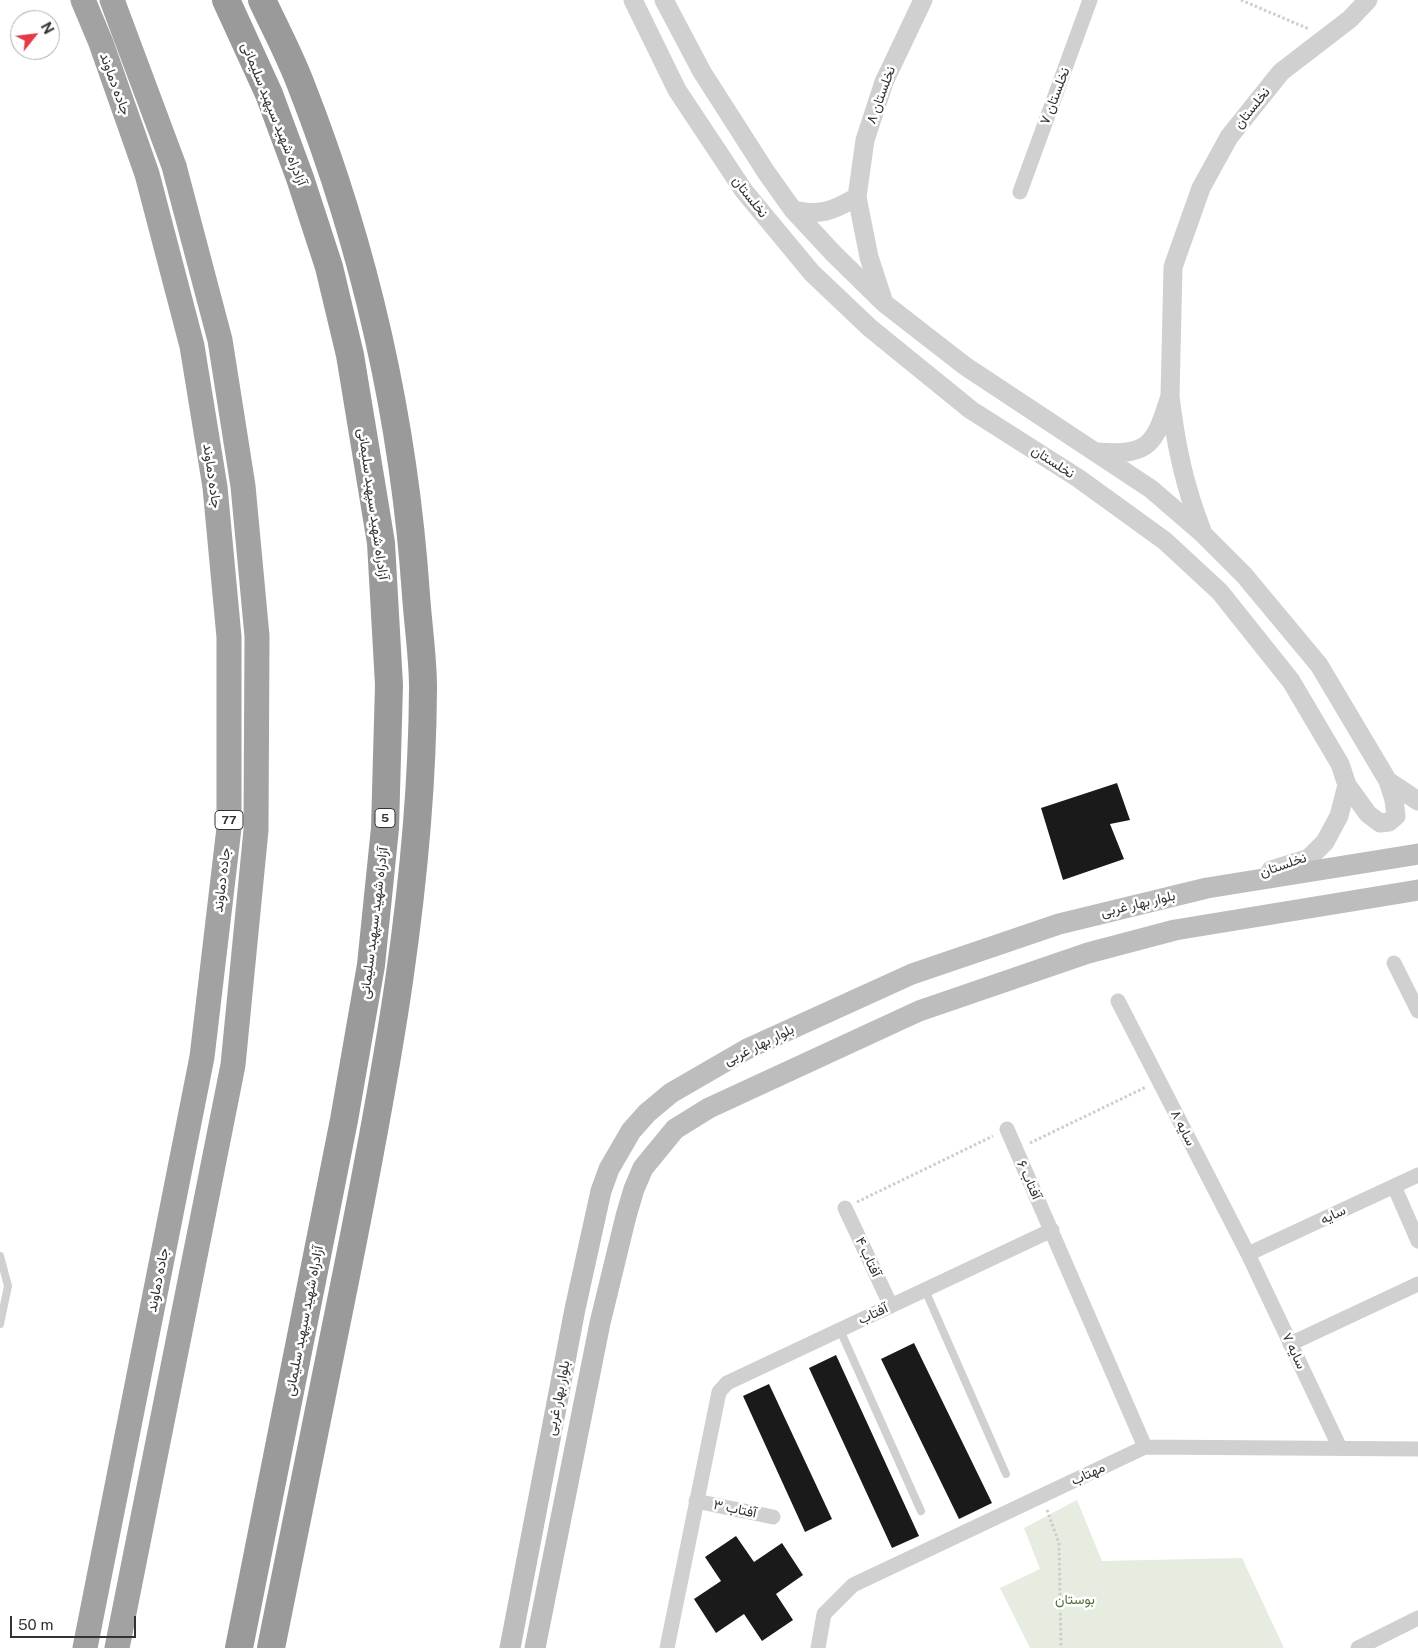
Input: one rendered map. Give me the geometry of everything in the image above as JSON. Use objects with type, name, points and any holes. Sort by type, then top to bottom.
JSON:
[{"type":"highway","name":"جاده دماوند","points":[[82,0],[101,43],[147,174],[192,346],[215,487],[229,637],[229,828],[202,1056],[85,1648]]},
{"type":"highway","name":"جاده دماوند","points":[[112,0],[174,166],[220,340],[243,486],[257,636],[256,830],[233,1065],[117,1648]]},
{"type":"highway","name":"آزادراه شهید سپهبد سلیمانی","points":[[226,0],[269,94],[300,178],[334,284],[350,355],[381,543],[390,684],[385,828],[370,965],[344,1120],[240,1648]]},
{"type":"highway","points":[[262,0],[300,81],[332,170],[360,261],[381,348],[399,440],[412,539],[423,684],[417,830],[402,969],[376,1125],[271,1648]]},
{"type":"highway","points":[[278,1648],[279,1610]]},
{"type":"main road","name":"بلوار بهار غربی","points":[[510,1648],[575,1309],[601,1191],[609,1169],[631,1131],[671,1093],[699,1075],[747,1049],[912,974],[1059,924],[1208,888],[1418,854]]},
{"type":"main road","name":"بلوار بهار غربی","points":[[535,1648],[600,1323],[626,1216],[643,1168],[675,1129],[709,1108],[919,1011],[1088,954],[1175,930],[1418,890]]},
{"type":"street","name":"نخلستان","points":[[633,0],[677,90],[744,191],[812,272],[870,328],[971,410],[1078,478],[1165,541],[1220,592],[1291,680],[1340,764],[1347,785],[1339,816],[1325,842],[1309,858],[1208,888]]},
{"type":"street","name":"نخلستان","points":[[664,0],[702,72],[766,172],[793,210],[884,303],[965,366],[1151,489],[1202,533],[1244,575],[1319,665],[1388,781],[1418,801]]},
{"type":"street","name":"نخلستان ۸","points":[[884,303],[869,257],[857,197],[865,140],[884,82],[924,0]]},
{"type":"street","name":"نخلستان ۷","points":[[1020,192],[1090,0]]},
{"type":"street","name":"نخلستان","points":[[1170,396],[1173,267],[1201,188],[1229,136],[1281,72],[1350,19],[1368,0]]},
{"type":"street","points":[[793,210],[813,214],[836,209],[857,197]]},
{"type":"street","points":[[1096,452],[1125,454],[1145,447],[1158,432],[1170,396]]},
{"type":"street","points":[[1170,396],[1176,445],[1186,492],[1202,533]]},
{"type":"street","points":[[1347,785],[1368,814],[1380,823],[1390,822],[1396,816],[1394,800],[1388,781]]},
{"type":"street","points":[[1394,963],[1418,1011]]},
{"type":"street","name":"سایه ۸","points":[[1118,1001],[1248,1254]]},
{"type":"street","name":"آفتاب ۶","points":[[1007,1130],[1052,1230]]},
{"type":"street","name":"سایه","points":[[1248,1254],[1418,1175]]},
{"type":"street","points":[[1394,1186],[1418,1240]]},
{"type":"street","name":"آفتاب ۴","points":[[846,1208],[891,1306]]},
{"type":"street","points":[[1052,1230],[1145,1447]]},
{"type":"street","name":"آفتاب","points":[[667,1648],[719,1392],[726,1383],[1052,1230]]},
{"type":"street","name":"سایه ۷","points":[[1248,1254],[1340,1448]]},
{"type":"street","points":[[1290,1344],[1418,1284]]},
{"type":"street","name":"مهتاب","points":[[818,1648],[824,1614],[853,1585],[1145,1447],[1418,1449]]},
{"type":"street","name":"آفتاب ۳","points":[[696,1501],[774,1517]]},
{"type":"street","points":[[1358,1648],[1418,1618]]},
{"type":"lane","points":[[0,1256],[8,1286],[0,1324]]},
{"type":"lane","points":[[925,1290],[1006,1474]]},
{"type":"lane","points":[[840,1330],[921,1511]]},
{"type":"path","points":[[1241,0],[1326,37]]},
{"type":"path","points":[[1016,1150],[1159,1080]]},
{"type":"path","points":[[846,1208],[1007,1130]]},
{"type":"path","points":[[1042,1495],[1059,1544],[1061,1648]]},
{"type":"green space","name":"بوستان","points":[[1077,1500],[1102,1561],[1242,1558],[1284,1648],[1030,1648],[1000,1588],[1040,1569],[1024,1528]]},
{"type":"building","points":[[1117,783],[1130,820],[1110,824],[1124,859],[1063,880],[1041,808]]},
{"type":"building","points":[[914,1343],[992,1503],[959,1519],[881,1359]]},
{"type":"building","points":[[836,1355],[919,1536],[892,1548],[809,1368]]},
{"type":"building","points":[[769,1384],[832,1519],[805,1532],[743,1396]]},
{"type":"building","points":[[736,1536],[754,1562],[782,1543],[803,1575],[776,1594],[793,1620],[762,1641],[744,1614],[716,1633],[694,1599],[721,1581],[705,1557]]}]
